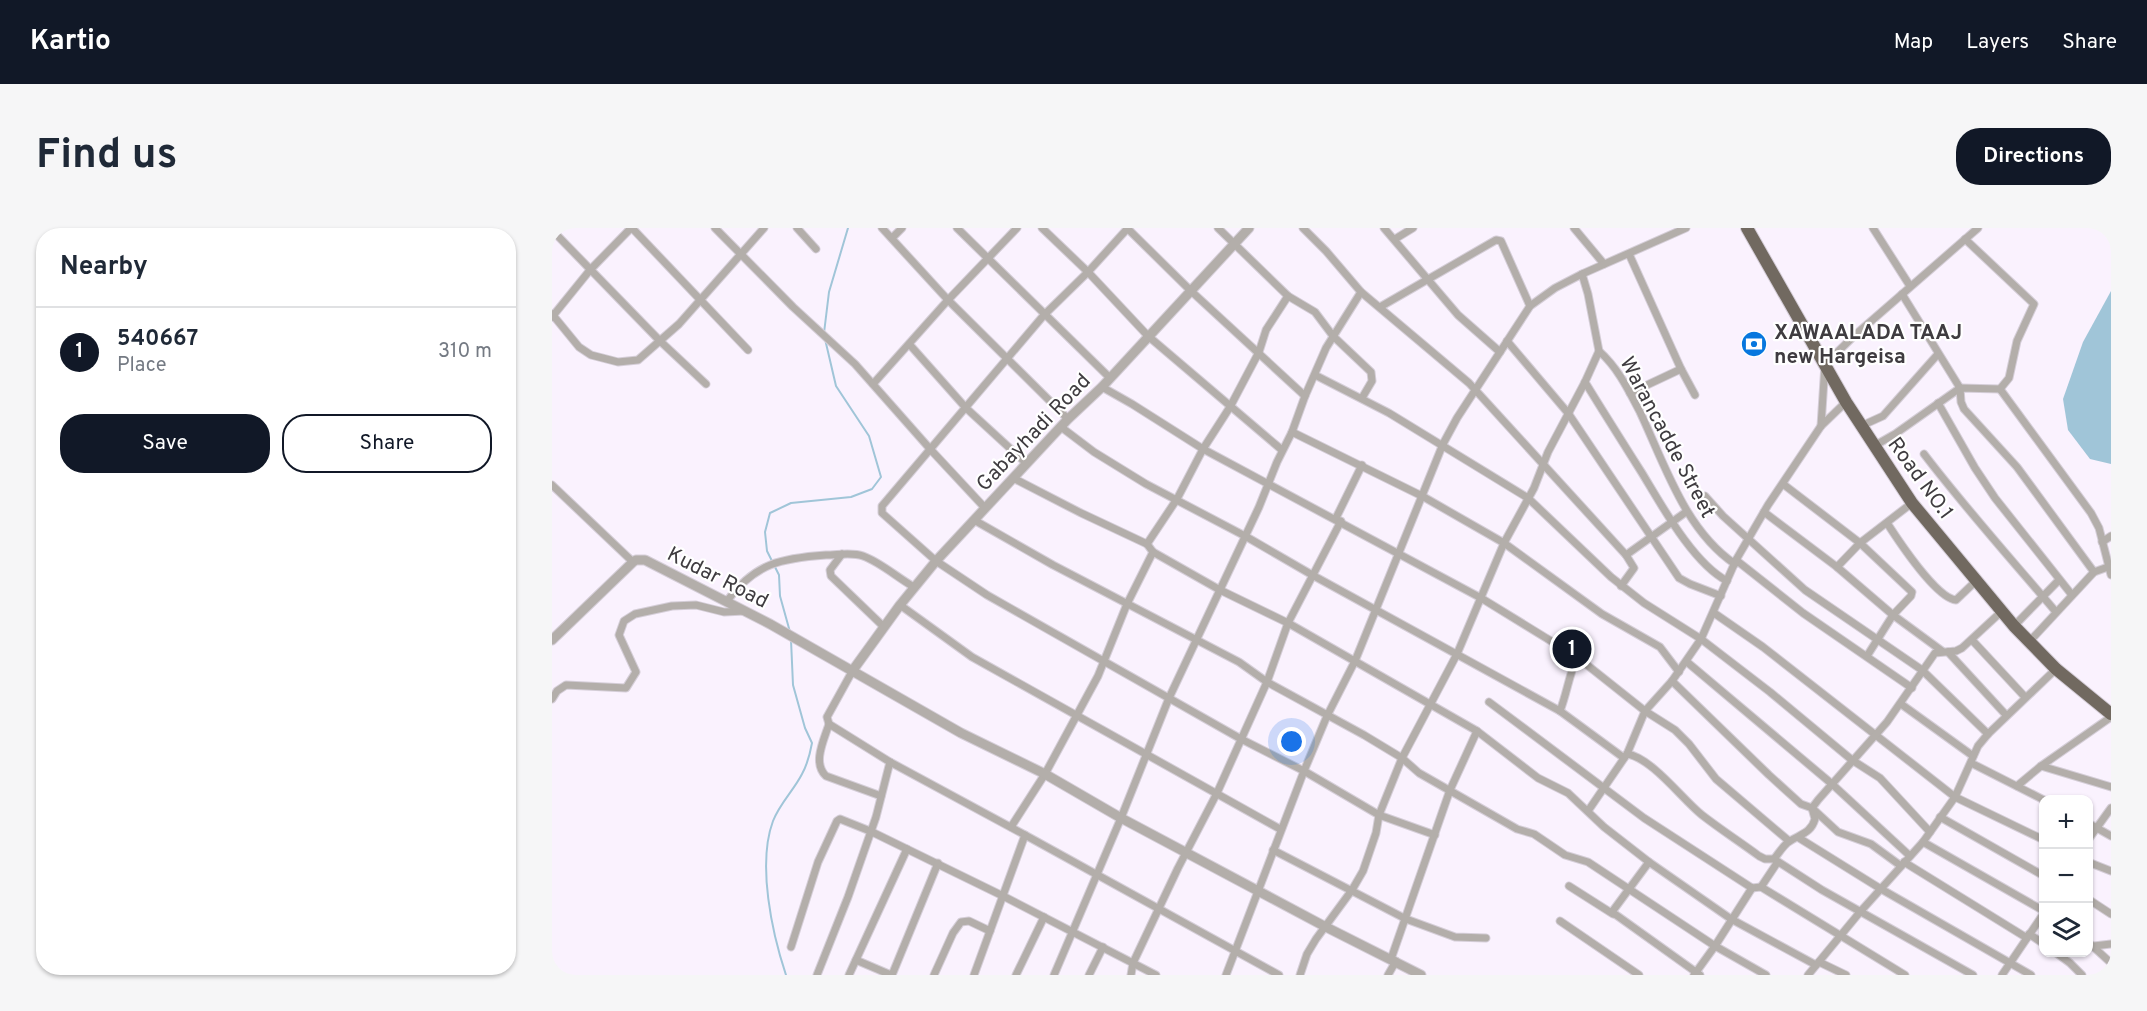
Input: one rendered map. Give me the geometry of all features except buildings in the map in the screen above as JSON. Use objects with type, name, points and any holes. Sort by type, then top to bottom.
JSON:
[{"type":"highway","name":"Road NO.1","points":[[1747,228],[1846,402],[1912,503],[2014,626],[2056,669],[2111,716]]},
{"type":"street","points":[[748,350],[700,301],[631,228],[590,270],[552,315],[579,347],[591,355],[604,360],[630,362],[638,360],[700,301],[764,228]]},
{"type":"street","points":[[715,228],[793,307],[845,354],[985,508]]},
{"type":"street","points":[[797,228],[816,249]]},
{"type":"street","points":[[882,228],[948,300],[1068,419]]},
{"type":"street","points":[[892,238],[902,228]]},
{"type":"street","points":[[957,228],[1110,378]]},
{"type":"street","points":[[873,384],[948,300],[1017,228]]},
{"type":"street","points":[[1042,228],[1088,272],[1148,336],[1282,450]]},
{"type":"street","points":[[1305,396],[1191,291],[1128,228],[1006,358],[881,510],[936,561],[987,595],[1379,815],[1435,835]]},
{"type":"street","points":[[1218,228],[1288,296],[1315,312],[1333,336],[1373,376],[1362,398]]},
{"type":"street","name":"Gabayhadi Road","points":[[852,670],[936,561],[1249,228]]},
{"type":"street","points":[[1304,228],[1361,292],[1475,390],[1626,555],[1634,568],[1621,586]]},
{"type":"street","points":[[1384,228],[1458,315],[1500,352]]},
{"type":"street","points":[[1395,239],[1413,228]]},
{"type":"street","points":[[1574,228],[1604,264]]},
{"type":"street","points":[[1226,975],[1304,771],[1327,716],[1354,661],[1443,444],[1457,418],[1530,306],[1555,288],[1582,274],[1686,228]]},
{"type":"street","points":[[1873,228],[1910,286]]},
{"type":"street","points":[[1821,426],[1825,364],[1910,286],[1978,228]]},
{"type":"street","points":[[552,230],[660,341],[706,384]]},
{"type":"street","points":[[1965,239],[2034,304],[2017,341],[2009,378],[2000,389]]},
{"type":"street","points":[[1380,307],[1496,240],[1530,306]]},
{"type":"street","points":[[1629,254],[1695,395]]},
{"type":"street","points":[[1300,975],[1307,954],[1324,926],[1352,890],[1370,853],[1379,815],[1402,758],[1457,654],[1504,543],[1599,351],[1582,274]]},
{"type":"street","points":[[1054,975],[1121,818],[1168,698],[1245,536],[1333,336],[1361,292]]},
{"type":"street","points":[[1902,294],[1960,388],[1964,409],[2017,467],[2094,572]]},
{"type":"street","points":[[1148,544],[1230,407],[1259,352],[1266,330],[1288,296]]},
{"type":"street","points":[[1507,341],[1568,413],[1679,578],[1722,596]]},
{"type":"street","points":[[910,345],[966,408],[1026,464]]},
{"type":"street","name":"Warancadde Street","points":[[1599,351],[1617,368],[1686,512],[1707,541],[1912,688]]},
{"type":"street","points":[[1861,426],[1883,416],[1938,354]]},
{"type":"street","points":[[1630,393],[1681,369]]},
{"type":"street","points":[[1315,375],[1362,398],[1443,444],[1528,498],[1593,562],[1621,586],[1701,639],[1770,692],[1886,785],[1930,832]]},
{"type":"street","points":[[1585,382],[1672,523],[1711,571],[1727,581]]},
{"type":"street","points":[[1102,387],[1203,449],[1399,552],[1481,598],[1577,657],[1645,711],[1675,730],[1716,779],[1789,841]]},
{"type":"street","points":[[1874,446],[1960,388],[2000,389]]},
{"type":"street","points":[[2000,389],[2091,513],[2099,528],[2109,571],[2094,572],[2029,642]]},
{"type":"street","points":[[1588,812],[1626,756],[1645,711],[1687,662],[1701,639],[1722,596],[1735,562],[1764,512],[1821,426],[1846,402]]},
{"type":"street","points":[[1938,404],[1995,498],[2072,596]]},
{"type":"street","points":[[1061,427],[1126,472],[1560,711],[1626,756],[1640,758],[1701,814],[1759,856],[1776,861],[1860,912],[1973,975]]},
{"type":"street","points":[[1292,432],[1422,496],[1504,543],[1602,614],[1660,647],[1679,672]]},
{"type":"street","points":[[1924,454],[1979,524],[2007,553],[2056,612]]},
{"type":"street","points":[[1130,974],[1133,963],[1217,793],[1268,682],[1288,623],[1314,576],[1362,465]]},
{"type":"street","points":[[1013,478],[1148,544],[1153,552],[1220,590],[1288,623],[1478,731],[1538,777],[1568,793],[1604,827],[1649,862],[1731,918],[1846,975]]},
{"type":"street","points":[[1783,484],[1860,543],[1912,592],[1893,615],[1867,656]]},
{"type":"street","points":[[552,485],[633,562]]},
{"type":"street","points":[[1705,496],[1723,516],[1805,590],[1922,670],[1988,734]]},
{"type":"street","points":[[1837,567],[1860,543],[1912,503]]},
{"type":"street","points":[[1626,555],[1686,512]]},
{"type":"street","points":[[1764,512],[1837,567],[1893,615],[1945,652],[2006,715]]},
{"type":"street","points":[[974,520],[1053,565],[1239,662],[1268,682],[1402,758],[1419,773],[1517,829],[1534,834],[1565,855],[1588,862],[1715,946],[1766,975]]},
{"type":"street","points":[[1887,523],[1906,552],[1949,599],[1956,600],[1976,581]]},
{"type":"street","points":[[2102,542],[2111,536]]},
{"type":"street","points":[[1011,827],[1045,774],[1104,662],[1127,604],[1153,552]]},
{"type":"street","points":[[727,601],[746,578],[757,570],[776,562],[842,554],[862,556],[914,587]]},
{"type":"street","points":[[842,554],[830,570],[831,576],[884,627]]},
{"type":"street","name":"Kudar Road","points":[[553,638],[633,562],[645,560],[727,601],[961,733],[1045,774],[1121,818],[1421,975]]},
{"type":"street","points":[[2014,626],[2060,580]]},
{"type":"street","points":[[552,699],[557,691],[566,685],[626,688],[636,672],[619,634],[624,621],[635,614],[672,606],[696,604],[724,612],[745,611]]},
{"type":"street","points":[[900,605],[972,657],[1280,829]]},
{"type":"street","points":[[1761,887],[1789,841],[1807,832],[1814,822],[1812,808],[1901,704],[1935,653],[1956,651],[1972,640],[2001,612]]},
{"type":"street","points":[[1714,613],[1763,647],[1955,797],[2039,838]]},
{"type":"street","points":[[1972,640],[2025,697]]},
{"type":"street","points":[[1560,711],[1566,696],[1569,673],[1577,657]]},
{"type":"street","points":[[1687,662],[1832,784],[1905,861]]},
{"type":"street","points":[[1809,975],[1860,912],[1923,842],[1955,797],[1972,759],[1988,734],[2056,669]]},
{"type":"street","points":[[852,670],[827,717],[829,724],[818,762],[820,771],[826,776],[881,796]]},
{"type":"street","points":[[1672,681],[1769,775],[1801,804],[1812,808],[1838,832],[1871,844],[1905,861],[2039,942]]},
{"type":"street","points":[[1490,702],[1644,818],[1752,888],[1761,887],[1905,975]]},
{"type":"street","points":[[1901,704],[1972,759],[2039,798]]},
{"type":"street","points":[[2018,786],[2041,766],[2111,716]]},
{"type":"street","points":[[829,724],[890,762],[1279,975]]},
{"type":"street","points":[[1388,975],[1450,790],[1478,731]]},
{"type":"street","points":[[817,975],[848,897],[890,762]]},
{"type":"street","points":[[2041,766],[2111,788]]},
{"type":"street","points":[[2093,833],[2111,808]]},
{"type":"street","points":[[1940,817],[2039,874]]},
{"type":"street","points":[[791,947],[818,862],[837,821],[842,819],[938,863],[1156,975]]},
{"type":"street","points":[[2093,825],[2111,836]]},
{"type":"street","points":[[974,975],[1025,836]]},
{"type":"street","points":[[1799,838],[1881,889],[2031,975]]},
{"type":"street","points":[[1923,842],[2039,910]]},
{"type":"street","points":[[849,975],[907,849]]},
{"type":"street","points":[[1273,850],[1406,919],[1455,937],[1486,938]]},
{"type":"street","points":[[1613,914],[1612,910],[1649,862]]},
{"type":"street","points":[[856,960],[891,975],[938,863]]},
{"type":"street","points":[[2093,864],[2111,872]]},
{"type":"street","points":[[1569,886],[1613,914],[1696,974],[1752,888]]},
{"type":"street","points":[[2093,902],[2111,914]]},
{"type":"street","points":[[1016,975],[1044,916]]},
{"type":"street","points":[[2002,975],[2039,918]]},
{"type":"street","points":[[934,975],[953,933],[961,922],[969,921],[990,931]]},
{"type":"street","points":[[1560,921],[1639,975]]},
{"type":"street","points":[[2093,944],[2111,944]]},
{"type":"street","points":[[2093,946],[2111,963]]},
{"type":"street","points":[[1089,975],[1103,947]]},
{"type":"street","points":[[2062,957],[2082,975]]},
{"type":"water","points":[[2111,291],[2111,464],[2090,459],[2068,430],[2063,399],[2083,342]]},
{"type":"waterway","points":[[824,333],[829,292],[848,228]]},
{"type":"waterway","points":[[790,632],[780,596],[779,575],[767,551],[765,532],[770,513],[791,503],[851,497],[872,489],[881,477],[869,436],[836,386],[825,339]]},
{"type":"waterway","points":[[786,975],[768,898],[766,878],[768,838],[776,814],[804,771],[812,743],[805,728],[793,685],[791,640]]},
{"type":"place","name":"XAWAALADA TAAJ new Hargeisa","points":[[1754,344]]},
{"type":"place","name":"540667","points":[[1572,649]]}]
